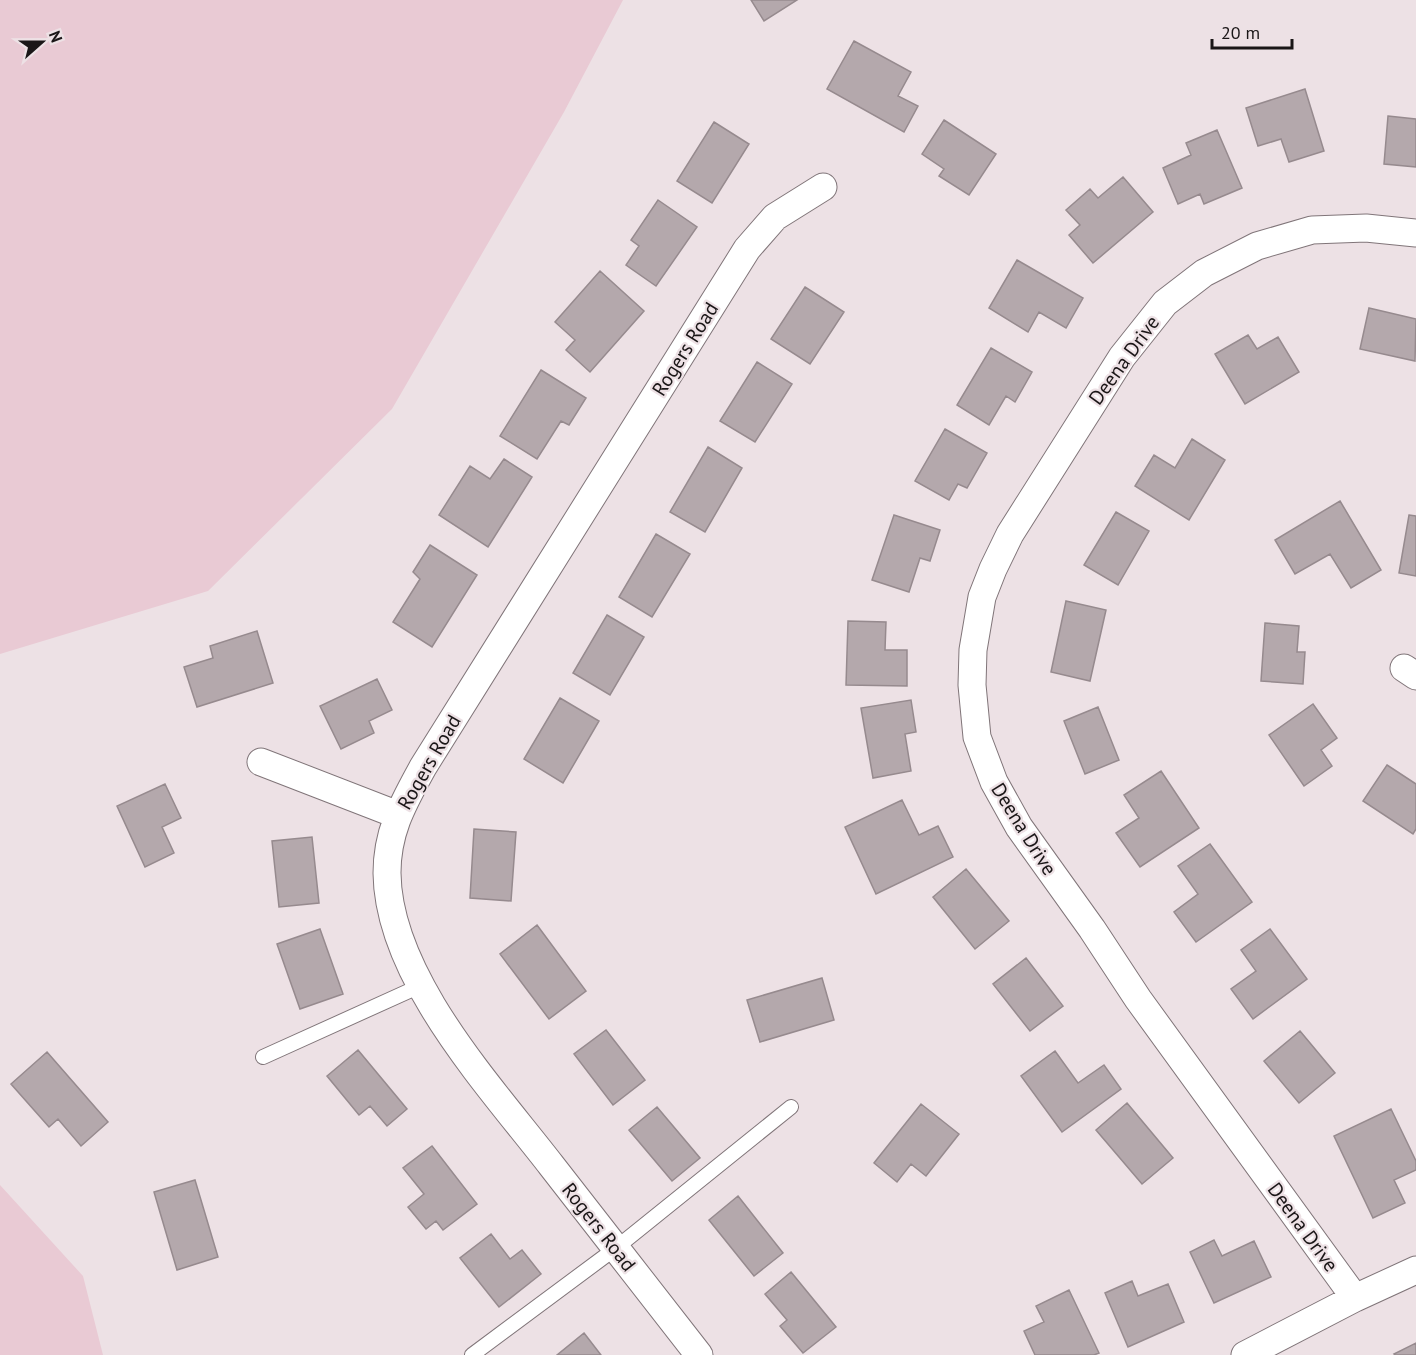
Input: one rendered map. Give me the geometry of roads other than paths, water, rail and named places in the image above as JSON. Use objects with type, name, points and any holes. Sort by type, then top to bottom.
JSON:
[{"type":"street","name":"Rogers Road","points":[[699,1355],[472,1063],[434,1010],[420,986],[397,929],[387,872],[390,840],[398,815],[430,756],[747,249],[775,217],[823,187]]},
{"type":"street","name":"Deena Drive","points":[[1355,1298],[1138,999],[1092,929],[1019,827],[994,782],[978,737],[972,685],[973,650],[982,597],[1010,534],[1122,357],[1165,303],[1204,273],[1257,246],[1312,230],[1366,228],[1416,233]]},
{"type":"street","points":[[261,762],[398,815]]},
{"type":"street","points":[[1245,1355],[1355,1298],[1416,1270]]},
{"type":"lane","points":[[263,1057],[420,986]]},
{"type":"lane","points":[[472,1355],[616,1248],[791,1107]]}]
